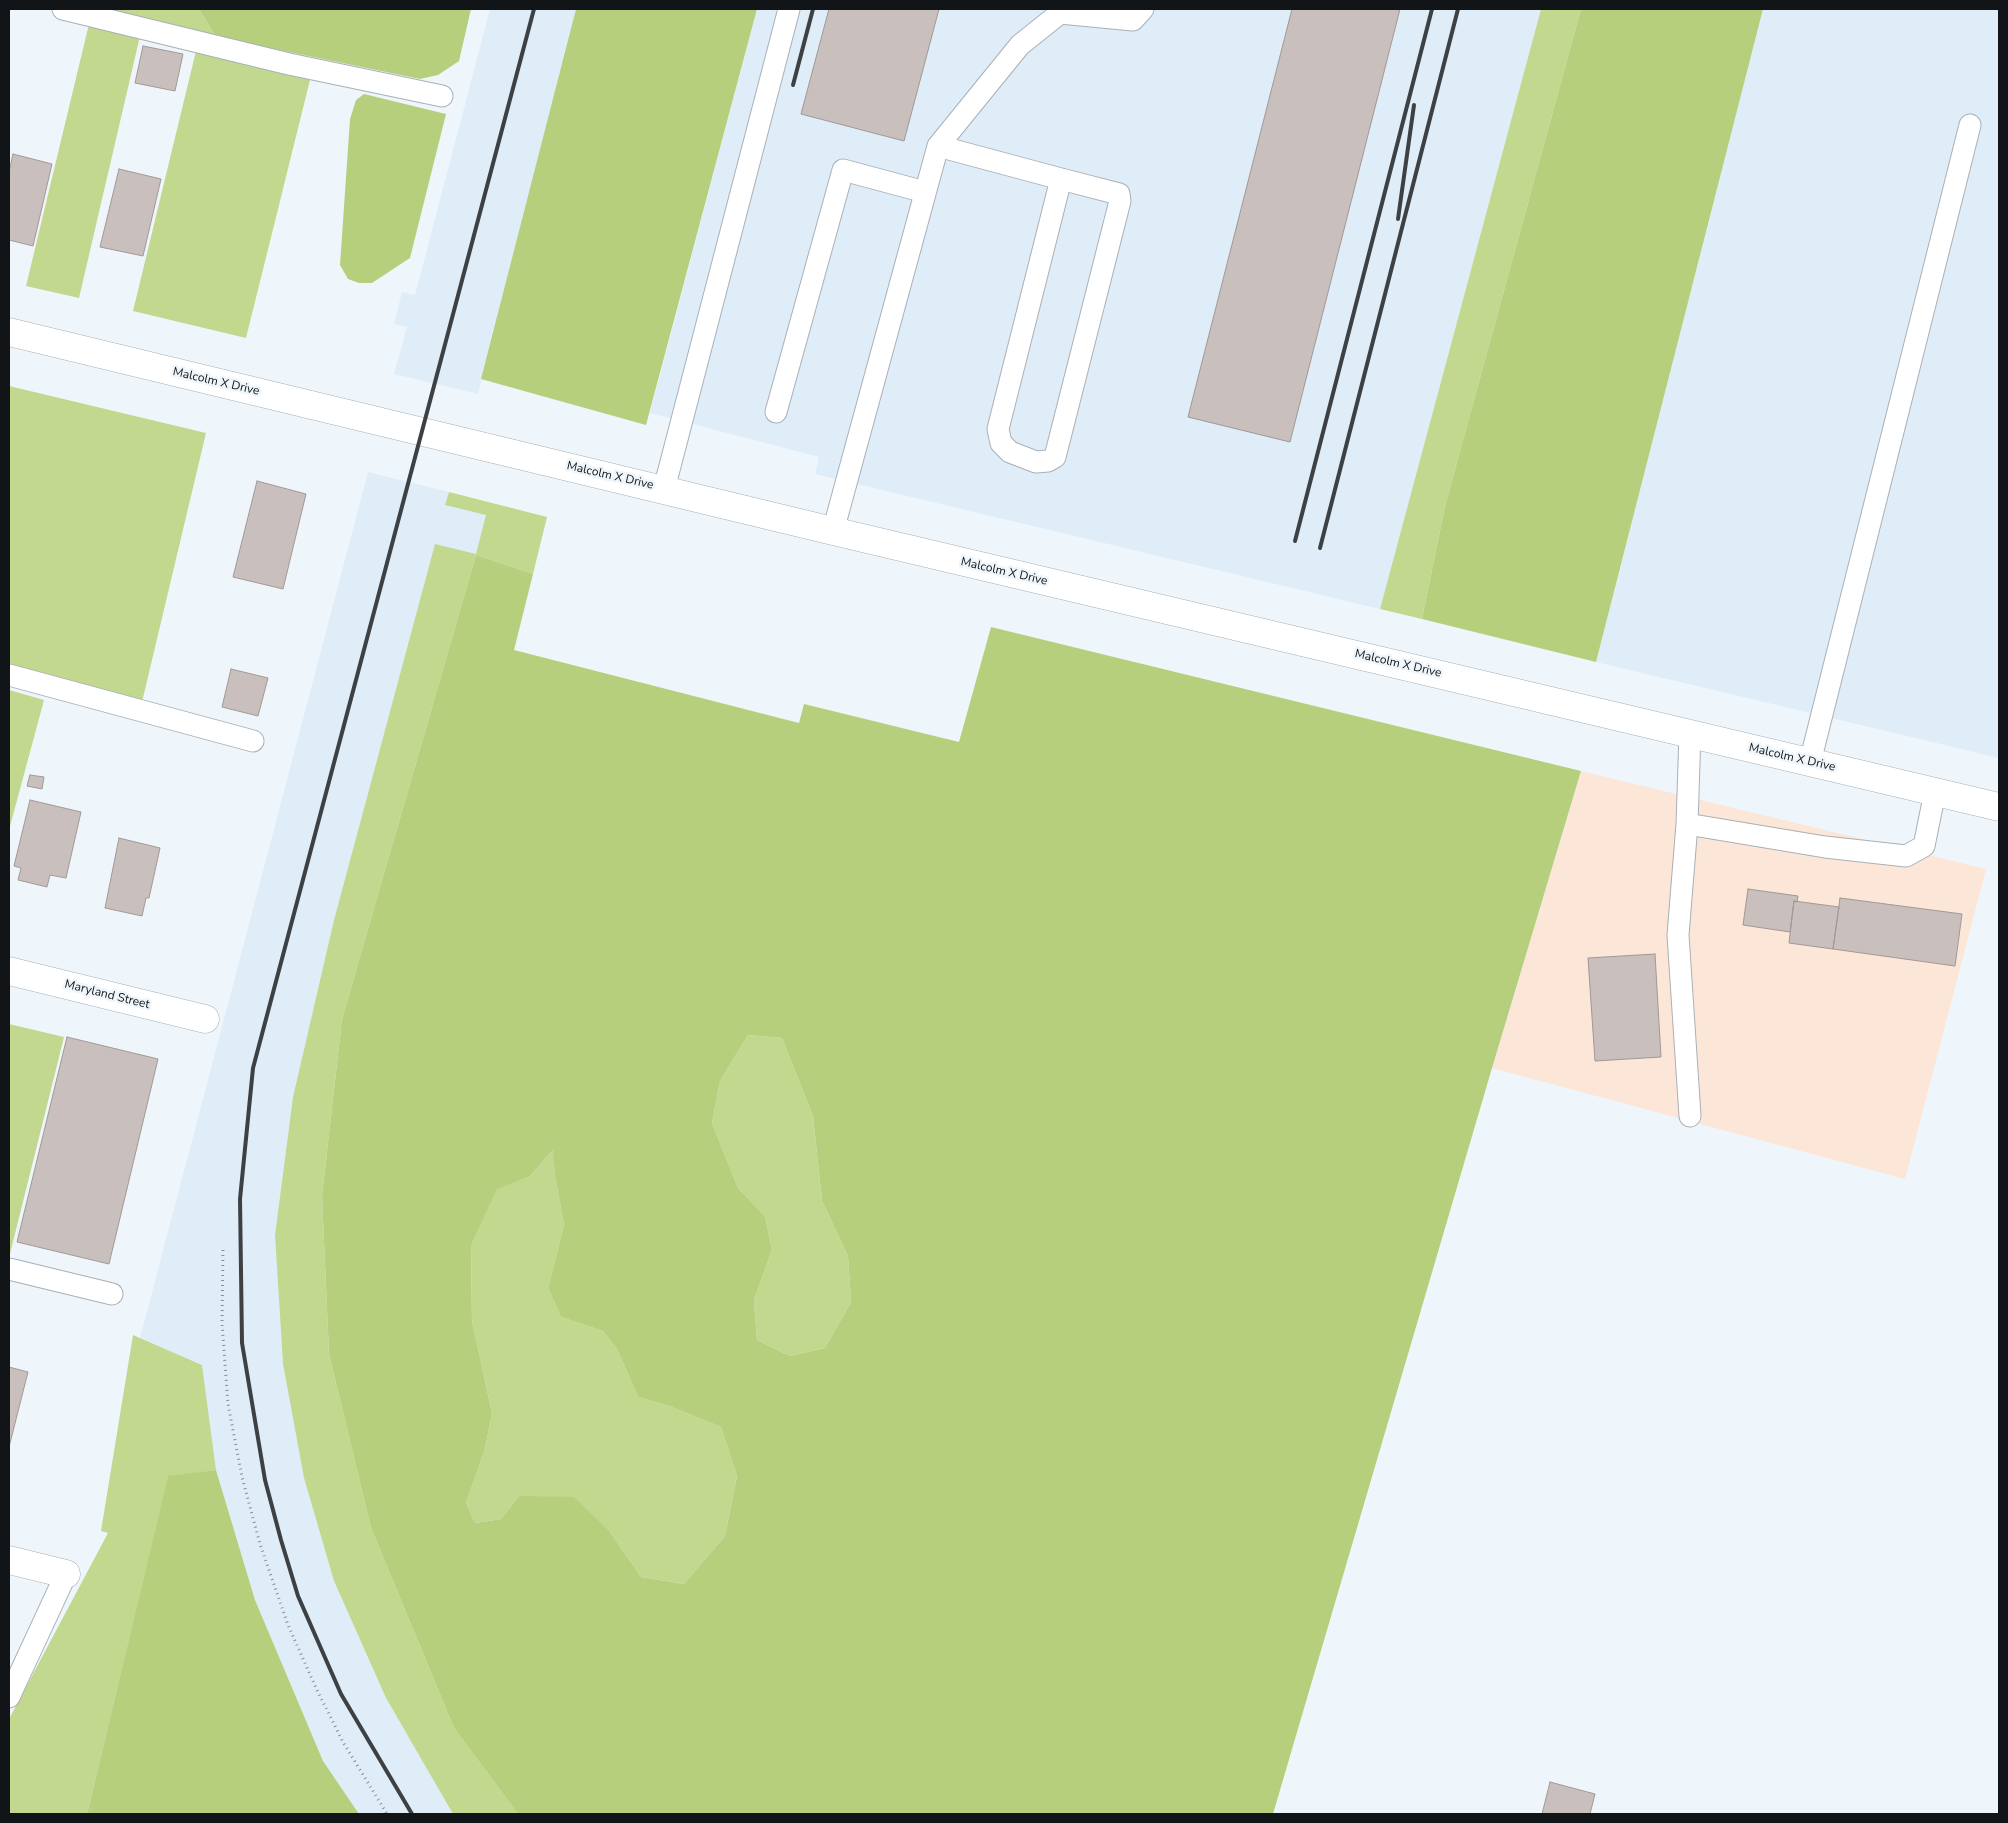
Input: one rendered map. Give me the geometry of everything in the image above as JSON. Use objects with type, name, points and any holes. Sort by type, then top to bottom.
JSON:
[{"type":"street","name":"Malcolm X Drive","points":[[9,332],[833,531],[1999,807]]},
{"type":"street","name":"Maryland Street","points":[[9,971],[205,1019]]},
{"type":"street","points":[[9,1560],[66,1574]]},
{"type":"lane","points":[[63,9],[289,64],[442,96]]},
{"type":"lane","points":[[664,489],[789,9]]},
{"type":"lane","points":[[833,531],[938,146],[1020,45],[1060,11],[1133,20],[1143,9]]},
{"type":"lane","points":[[1810,762],[1970,125]]},
{"type":"lane","points":[[938,146],[1119,194],[1120,202],[1055,457],[1048,461],[1036,462],[1010,452],[1001,442],[998,428],[1061,179]]},
{"type":"lane","points":[[776,412],[844,170],[925,192]]},
{"type":"lane","points":[[9,675],[253,741]]},
{"type":"lane","points":[[1690,733],[1687,824],[1678,935],[1690,1116]]},
{"type":"lane","points":[[1687,824],[1825,847],[1906,856],[1924,846],[1935,792]]},
{"type":"lane","points":[[9,1269],[112,1294]]},
{"type":"lane","points":[[9,1697],[66,1574]]},
{"type":"path","points":[[223,1250],[222,1323],[228,1404],[242,1477],[260,1544],[288,1625],[316,1688],[343,1742],[387,1814]]},
{"type":"shaded area","points":[[490,9],[576,9],[478,394],[394,374],[407,327],[394,324],[402,292],[415,295]]},
{"type":"shaded area","points":[[757,9],[1541,9],[1380,609],[815,474],[819,457],[650,413]]},
{"type":"shaded area","points":[[1763,9],[1999,9],[1999,758],[1596,662]]},
{"type":"shaded area","points":[[368,472],[449,492],[446,505],[487,515],[476,555],[435,545],[334,920],[293,1097],[275,1235],[283,1364],[304,1478],[334,1581],[386,1698],[453,1814],[359,1814],[323,1761],[255,1600],[216,1470],[202,1365],[140,1338]]},
{"type":"shaded area","points":[[1581,771],[1986,869],[1905,1179],[1492,1068]]},
{"type":"green space","points":[[101,9],[199,9],[216,37]]},
{"type":"green space","points":[[199,9],[471,9],[459,61],[438,75],[420,79],[216,37]]},
{"type":"green space","points":[[576,9],[757,9],[646,425],[481,379]]},
{"type":"green space","points":[[1541,9],[1581,9],[1445,506],[1422,619],[1380,609]]},
{"type":"green space","points":[[1581,9],[1763,9],[1596,662],[1422,619],[1445,506]]},
{"type":"green space","points":[[89,24],[140,36],[79,298],[26,286]]},
{"type":"green space","points":[[196,51],[310,80],[246,338],[133,311]]},
{"type":"green space","points":[[364,94],[446,114],[410,258],[372,283],[359,283],[348,279],[340,265],[350,119],[356,100]]},
{"type":"green space","points":[[9,386],[206,433],[142,702],[9,665]]},
{"type":"green space","points":[[449,492],[547,517],[533,574],[476,555],[342,1019],[322,1196],[329,1354],[371,1528],[454,1728],[518,1814],[453,1814],[386,1698],[334,1581],[304,1478],[283,1364],[275,1235],[293,1097],[334,920],[435,544],[476,554],[486,515],[445,505]]},
{"type":"green space","points":[[476,555],[533,574],[514,650],[799,723],[804,704],[959,742],[991,627],[1581,771],[1273,1814],[518,1814],[454,1728],[371,1528],[329,1354],[322,1196],[342,1019]],"holes":[[[748,1035],[782,1038],[813,1116],[822,1201],[848,1256],[851,1302],[825,1348],[790,1356],[757,1340],[754,1300],[772,1250],[765,1216],[738,1188],[712,1123],[720,1081]],[[553,1150],[555,1176],[564,1225],[548,1288],[561,1317],[603,1331],[617,1349],[638,1397],[669,1406],[721,1427],[737,1476],[725,1536],[684,1584],[641,1577],[610,1532],[574,1497],[519,1496],[501,1519],[475,1523],[466,1503],[485,1449],[492,1413],[472,1321],[471,1246],[497,1189],[530,1176]]]},
{"type":"green space","points":[[9,690],[44,700],[9,830]]},
{"type":"green space","points":[[9,1024],[64,1037],[10,1254],[9,1254]]},
{"type":"green space","points":[[748,1035],[782,1038],[813,1116],[822,1201],[848,1256],[851,1302],[825,1348],[790,1356],[757,1340],[754,1300],[772,1250],[765,1216],[738,1188],[712,1123],[720,1081]]},
{"type":"green space","points":[[554,1149],[555,1176],[564,1225],[548,1288],[561,1317],[603,1331],[617,1349],[638,1397],[669,1406],[721,1427],[737,1476],[725,1536],[684,1584],[641,1577],[610,1532],[519,1496],[501,1519],[475,1523],[466,1503],[485,1449],[492,1413],[472,1321],[471,1246],[497,1188],[530,1176]]},
{"type":"green space","points":[[133,1335],[202,1365],[216,1470],[168,1477],[87,1814],[9,1814],[9,1719],[108,1533],[101,1531]]},
{"type":"green space","points":[[216,1470],[255,1600],[323,1761],[359,1814],[87,1814],[168,1476]]},
{"type":"building","points":[[829,9],[939,9],[904,141],[801,114]]},
{"type":"building","points":[[1292,9],[1400,9],[1290,442],[1188,417]]},
{"type":"building","points":[[143,46],[183,54],[175,91],[135,83]]},
{"type":"building","points":[[13,154],[52,164],[33,246],[9,240],[9,172]]},
{"type":"building","points":[[119,169],[161,179],[143,256],[100,247]]},
{"type":"building","points":[[257,481],[306,494],[283,589],[233,577]]},
{"type":"building","points":[[231,669],[268,678],[258,716],[222,707]]},
{"type":"building","points":[[30,775],[44,777],[42,789],[27,786]]},
{"type":"building","points":[[30,800],[81,812],[66,878],[50,875],[47,887],[18,880],[21,868],[14,866]]},
{"type":"building","points":[[119,838],[160,848],[149,898],[146,898],[142,916],[105,908]]},
{"type":"building","points":[[1748,889],[1798,896],[1797,902],[1794,901],[1790,932],[1743,925]]},
{"type":"building","points":[[1840,898],[1962,914],[1955,966],[1833,949]]},
{"type":"building","points":[[1794,901],[1839,907],[1833,949],[1789,943]]},
{"type":"building","points":[[1655,954],[1661,1057],[1595,1061],[1588,958]]},
{"type":"building","points":[[67,1037],[158,1059],[109,1264],[17,1242]]},
{"type":"building","points":[[9,1367],[28,1372],[9,1447]]},
{"type":"building","points":[[1550,1782],[1595,1794],[1590,1814],[1542,1814]]},
{"type":"railway","points":[[412,1814],[341,1694],[298,1596],[281,1540],[265,1480],[242,1343],[240,1199],[253,1068],[534,9]]},
{"type":"railway","points":[[793,85],[813,9]]},
{"type":"railway","points":[[1295,541],[1432,9]]},
{"type":"railway","points":[[1320,548],[1458,9]]},
{"type":"railway","points":[[1398,219],[1414,105]]}]
